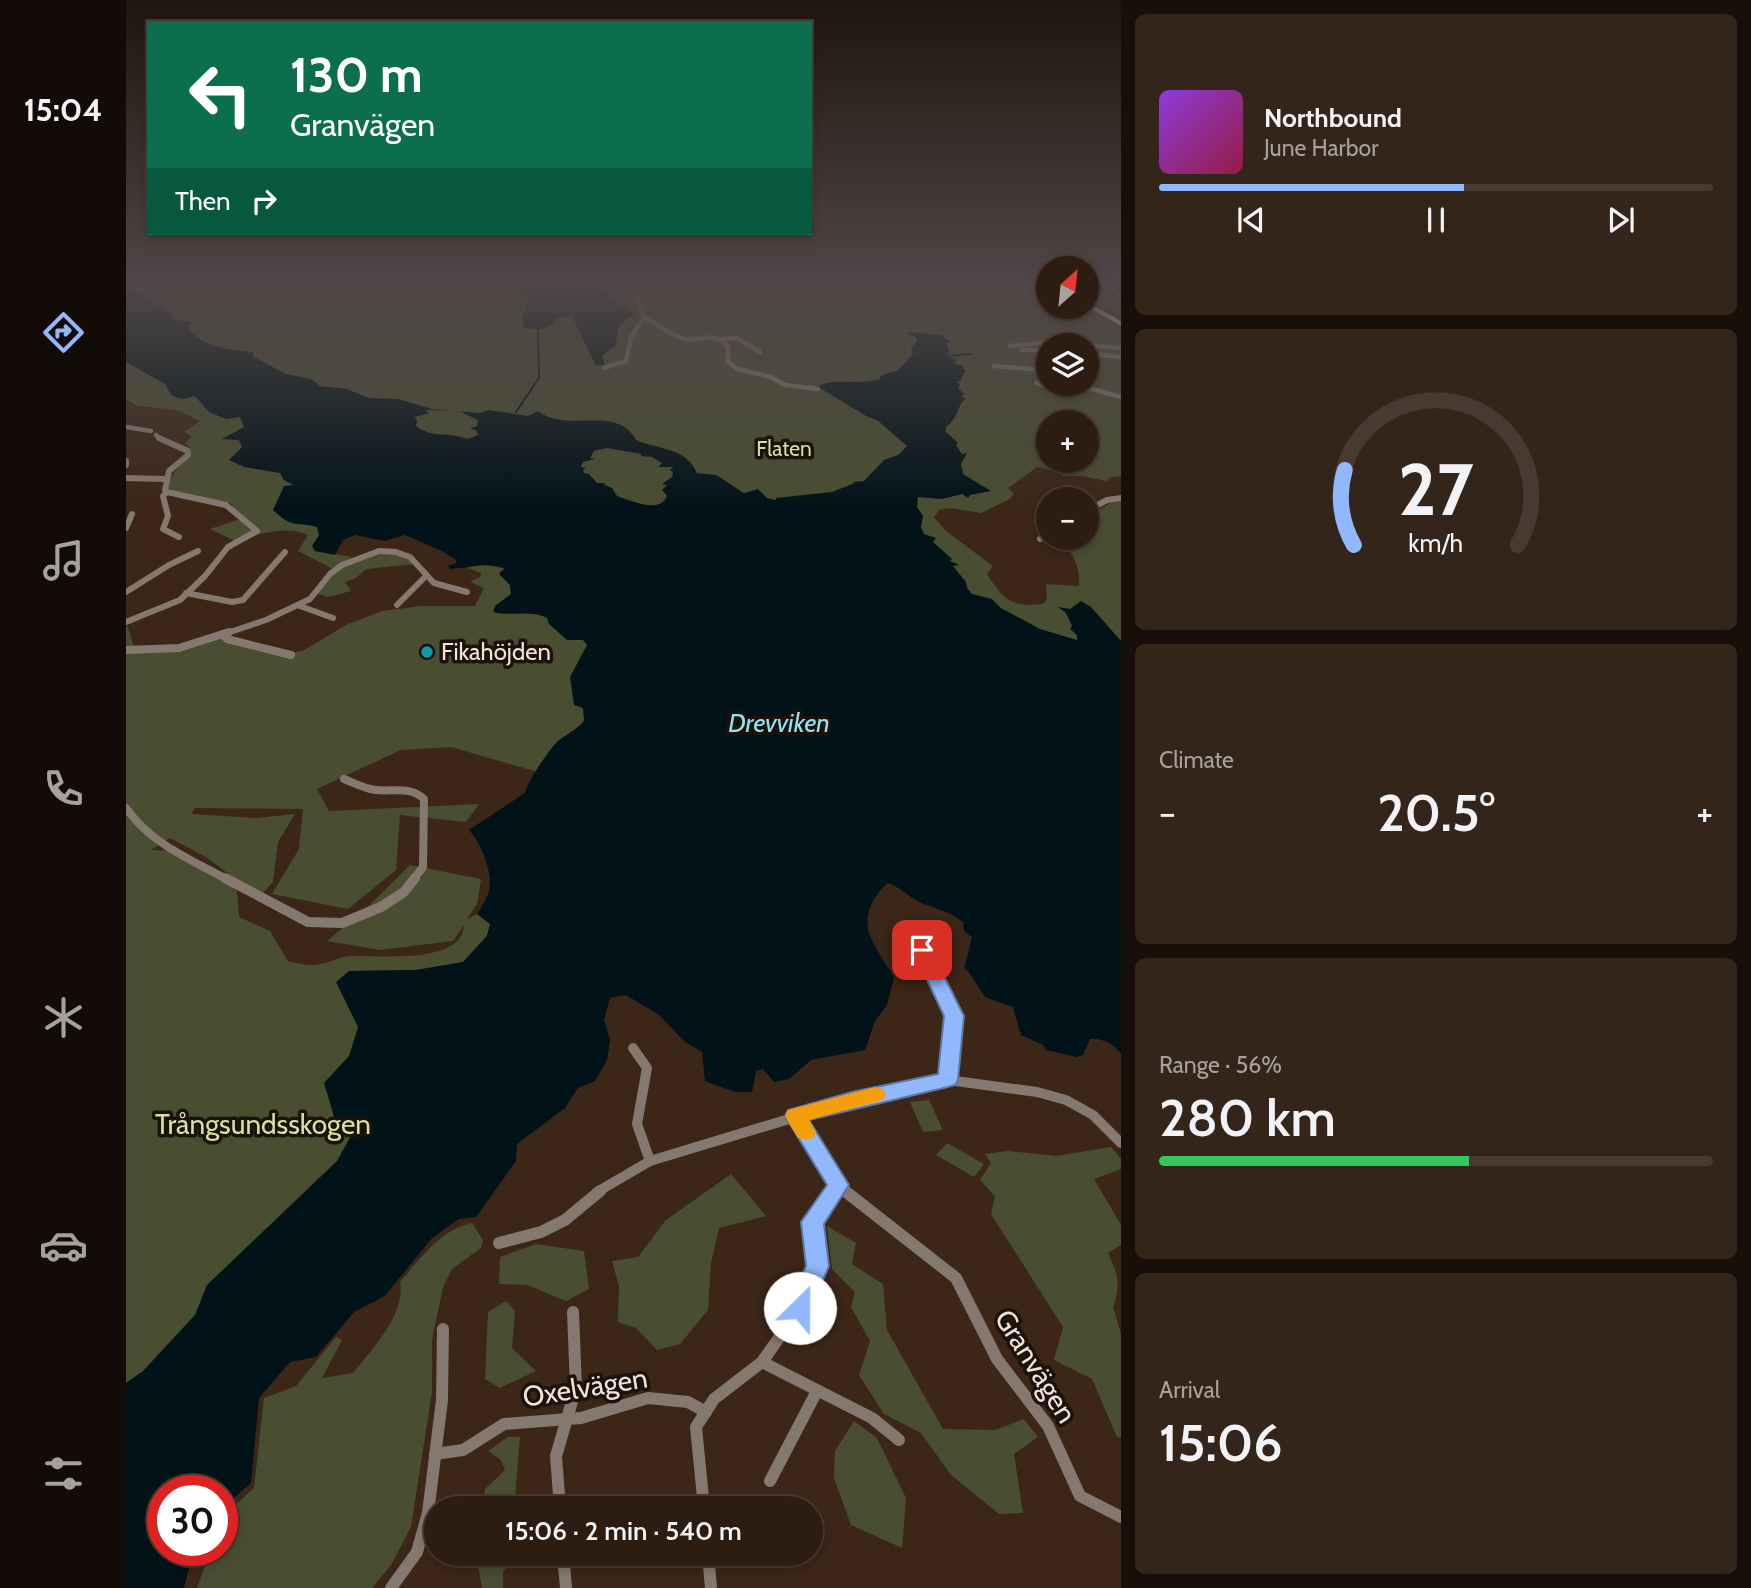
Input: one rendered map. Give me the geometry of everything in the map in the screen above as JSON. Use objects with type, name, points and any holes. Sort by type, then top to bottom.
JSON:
[{"type":"street","points":[[604,368],[626,360]]},
{"type":"street","points":[[727,360],[737,369],[771,377],[785,385],[818,389]]},
{"type":"street","points":[[994,366],[1036,370]]},
{"type":"street","points":[[1101,386],[1120,394]]},
{"type":"street","points":[[1099,391],[1120,394]]},
{"type":"street","points":[[126,427],[153,433],[161,440],[181,445],[188,451],[169,471],[166,479],[167,492],[163,496],[168,516],[163,529],[179,537]]},
{"type":"street","points":[[126,478],[166,479]]},
{"type":"street","points":[[126,622],[173,603],[213,567],[228,547],[251,536],[257,528],[226,505],[167,492]]},
{"type":"street","points":[[1099,504],[1121,498]]},
{"type":"street","points":[[126,528],[132,514]]},
{"type":"street","points":[[126,592],[150,579],[176,559],[198,551]]},
{"type":"street","points":[[186,593],[232,602],[243,600],[285,552]]},
{"type":"street","points":[[126,650],[180,648],[300,606],[314,596],[332,571],[367,554],[397,552],[410,557],[426,576],[438,584],[467,592]]},
{"type":"street","points":[[397,605],[426,576]]},
{"type":"street","points":[[300,606],[333,618]]},
{"type":"street","points":[[126,611],[136,618]]},
{"type":"street","points":[[223,635],[227,639],[290,655]]},
{"type":"street","points":[[126,808],[141,828],[153,838],[278,908],[308,922],[342,923],[381,907],[404,892],[423,867],[424,799],[421,795],[399,789],[375,790],[344,779]]},
{"type":"street","points":[[922,950],[954,1016],[948,1080]]},
{"type":"street","points":[[633,1048],[647,1068],[637,1124],[650,1161]]},
{"type":"street","points":[[499,1243],[541,1232],[565,1220],[596,1193],[650,1161],[852,1100],[948,1080],[1037,1092],[1066,1100],[1093,1115],[1121,1143]]},
{"type":"street","name":"Granvägen","points":[[795,1116],[838,1185],[956,1278],[997,1359],[1048,1426],[1080,1496],[1121,1517]]},
{"type":"street","points":[[703,1496],[696,1427],[714,1399],[762,1362],[800,1308],[817,1266],[813,1222],[838,1185]]},
{"type":"street","points":[[559,1496],[556,1456],[576,1388],[573,1311]]},
{"type":"street","points":[[391,1588],[417,1552],[428,1513],[442,1400],[443,1329]]},
{"type":"street","points":[[762,1362],[872,1418],[899,1440]]},
{"type":"street","points":[[770,1480],[817,1391]]},
{"type":"street","name":"Oxelvägen","points":[[435,1454],[463,1450],[503,1424],[581,1418],[648,1398],[688,1402],[706,1412]]},
{"type":"street","points":[[565,1566],[566,1588]]},
{"type":"street","points":[[709,1566],[711,1588]]},
{"type":"green space","name":"Flaten","points":[[126,360],[1036,360],[1036,396],[1099,396],[1099,360],[1121,360],[1121,476],[1111,477],[1106,481],[1082,476],[1063,476],[1059,473],[1099,473],[1099,410],[1036,410],[1036,468],[1008,488],[1014,494],[1010,499],[981,513],[949,508],[939,510],[934,517],[946,531],[993,566],[987,574],[1003,596],[1015,603],[1043,604],[1047,599],[1046,584],[1079,586],[1078,568],[1070,550],[1099,550],[1099,510],[1115,500],[1121,500],[1121,875],[454,476],[347,519],[335,554],[352,557],[333,569],[298,551],[308,535],[299,532],[272,532],[237,542],[210,529],[243,518],[230,503],[225,505],[167,492],[171,478],[191,450],[185,443],[192,436],[184,432],[200,421],[177,410],[137,406],[126,399]]},
{"type":"green space","points":[[396,552],[416,564],[366,569],[356,578],[345,582],[351,591],[328,597],[315,593],[332,574],[350,562]]},
{"type":"green space","name":"Trångsundsskogen","points":[[479,563],[506,569],[499,572],[510,585],[511,594],[506,599],[611,602],[585,721],[554,745],[538,772],[451,747],[401,750],[317,789],[329,811],[479,804],[466,822],[400,815],[396,870],[348,909],[272,894],[299,849],[303,809],[195,808],[191,814],[257,818],[295,814],[278,842],[273,882],[259,897],[206,857],[170,838],[151,850],[177,851],[203,863],[237,891],[239,917],[270,931],[288,961],[309,965],[347,956],[418,955],[450,947],[460,938],[464,925],[453,941],[380,950],[327,941],[373,902],[410,865],[481,879],[477,904],[467,919],[477,914],[490,924],[487,936],[463,962],[416,970],[349,971],[488,1047],[126,1485],[126,622],[135,650],[167,649],[223,635],[289,654],[304,650],[346,625],[382,611],[421,606],[475,606],[484,588],[470,582],[480,577],[481,573],[467,568]]},
{"type":"green space","points":[[929,1100],[943,1130],[923,1132],[910,1102]]},
{"type":"green space","points":[[947,1143],[984,1164],[974,1177],[936,1155]]},
{"type":"green space","points":[[1111,1147],[1121,1159],[1121,1169],[1094,1179],[1121,1225],[1121,1245],[1108,1253],[1117,1280],[1113,1307],[1121,1334],[1121,1438],[1117,1437],[1092,1379],[1054,1360],[1063,1327],[991,1214],[995,1196],[980,1180],[991,1163],[985,1154],[1008,1151],[1056,1156]]},
{"type":"green space","points":[[731,1174],[766,1216],[719,1228],[711,1263],[708,1310],[680,1344],[657,1350],[636,1328],[618,1322],[619,1286],[612,1261],[638,1257],[666,1220]]},
{"type":"green space","points":[[472,1223],[483,1240],[481,1248],[452,1269],[443,1287],[432,1340],[432,1392],[411,1527],[391,1565],[372,1588],[197,1588],[205,1566],[238,1566],[238,1502],[254,1488],[264,1398],[296,1386],[336,1337],[342,1340],[322,1378],[353,1373],[393,1319],[398,1306],[400,1282],[441,1238]]},
{"type":"green space","points":[[827,1226],[856,1243],[852,1264],[883,1284],[887,1330],[943,1429],[995,1430],[1024,1419],[1038,1437],[1014,1454],[1023,1513],[999,1514],[951,1475],[921,1433],[884,1414],[859,1375],[870,1341],[851,1307],[855,1292],[832,1269]]},
{"type":"green space","points":[[536,1244],[584,1251],[589,1289],[566,1301],[527,1285],[499,1284],[500,1257]]},
{"type":"green space","points":[[506,1301],[515,1311],[512,1348],[536,1371],[500,1388],[485,1379],[488,1312]]},
{"type":"green space","points":[[854,1421],[877,1438],[906,1498],[902,1548],[851,1525],[834,1478],[835,1451]]},
{"type":"green space","points":[[508,1437],[520,1437],[515,1496],[484,1496],[485,1489],[505,1470],[501,1460],[488,1451]]},
{"type":"green space","points":[[478,1566],[510,1566],[503,1571],[503,1588],[482,1588]]},
{"type":"water","name":"Drevviken","points":[[126,360],[260,360],[286,374],[311,379],[320,386],[347,389],[369,398],[398,399],[432,409],[454,411],[427,410],[425,411],[430,413],[414,417],[417,420],[416,426],[435,434],[467,439],[478,435],[476,430],[470,429],[477,426],[478,420],[460,411],[480,413],[489,410],[528,416],[538,411],[563,420],[605,421],[628,429],[636,440],[679,454],[686,458],[697,473],[716,475],[744,493],[758,489],[767,498],[776,500],[832,492],[855,483],[853,482],[864,481],[884,460],[898,455],[907,446],[877,420],[818,387],[830,383],[879,379],[882,375],[898,370],[907,360],[956,360],[955,364],[964,366],[962,368],[966,370],[960,381],[956,382],[960,384],[958,388],[964,394],[961,397],[966,398],[946,427],[946,432],[958,443],[956,445],[962,454],[967,453],[961,464],[963,474],[991,491],[970,495],[968,498],[962,494],[942,499],[918,497],[917,507],[923,516],[921,527],[924,534],[936,538],[933,542],[952,559],[950,561],[959,565],[953,566],[972,594],[992,599],[1001,608],[1040,629],[1077,640],[1077,635],[1070,629],[1072,626],[1066,613],[1058,607],[1070,609],[1081,601],[1091,607],[1121,641],[1121,1054],[1107,1042],[1090,1039],[1083,1055],[1077,1057],[1046,1050],[1043,1045],[1021,1035],[1013,1007],[985,997],[964,969],[972,937],[964,931],[963,922],[951,914],[912,898],[888,883],[871,905],[868,926],[874,943],[894,978],[887,1005],[875,1021],[865,1050],[811,1060],[789,1079],[774,1082],[763,1069],[756,1071],[752,1092],[735,1092],[705,1081],[702,1052],[685,1042],[659,1015],[626,995],[610,998],[604,1020],[610,1040],[607,1060],[595,1081],[578,1088],[565,1108],[517,1144],[516,1161],[476,1217],[459,1219],[432,1238],[385,1296],[354,1312],[316,1357],[290,1362],[259,1398],[251,1483],[238,1494],[238,1475],[147,1475],[147,1566],[190,1566],[184,1588],[126,1588],[126,1383],[143,1371],[195,1315],[207,1285],[337,1161],[353,1132],[336,1123],[324,1083],[349,1056],[358,1027],[336,982],[349,971],[416,970],[463,962],[487,936],[490,924],[477,914],[488,894],[490,878],[482,851],[469,830],[525,793],[535,772],[552,748],[584,721],[583,708],[574,705],[570,677],[587,645],[583,640],[567,640],[541,615],[493,612],[495,606],[511,594],[510,585],[499,574],[505,568],[483,565],[450,569],[448,566],[456,563],[456,560],[405,535],[384,541],[355,535],[343,540],[335,555],[315,551],[312,546],[319,535],[317,527],[290,522],[273,510],[284,486],[293,485],[284,480],[280,473],[244,467],[229,460],[242,447],[239,440],[222,439],[244,427],[240,417],[226,419],[209,412],[195,396],[182,399],[172,396],[165,384]],"holes":[[[607,448],[652,457],[662,463],[658,467],[673,467],[670,470],[673,472],[672,477],[662,484],[667,485],[662,490],[667,496],[658,504],[645,505],[617,496],[612,488],[603,484],[606,483],[597,483],[589,474],[584,473],[586,468],[581,467],[583,462],[595,459],[590,458],[594,451]]]},
{"type":"water","points":[[593,360],[604,360],[604,365],[596,366]]},
{"type":"waterway","points":[[516,412],[539,378],[539,360]]},
{"type":"slow traffic","points":[[806,1132],[795,1116],[875,1095]]},
{"type":"place","name":"Fikahöjden","points":[[427,652]]},
{"type":"route","points":[[800,1308],[817,1266],[813,1222],[838,1185],[795,1116],[852,1100],[948,1080],[954,1016],[922,950]]}]
